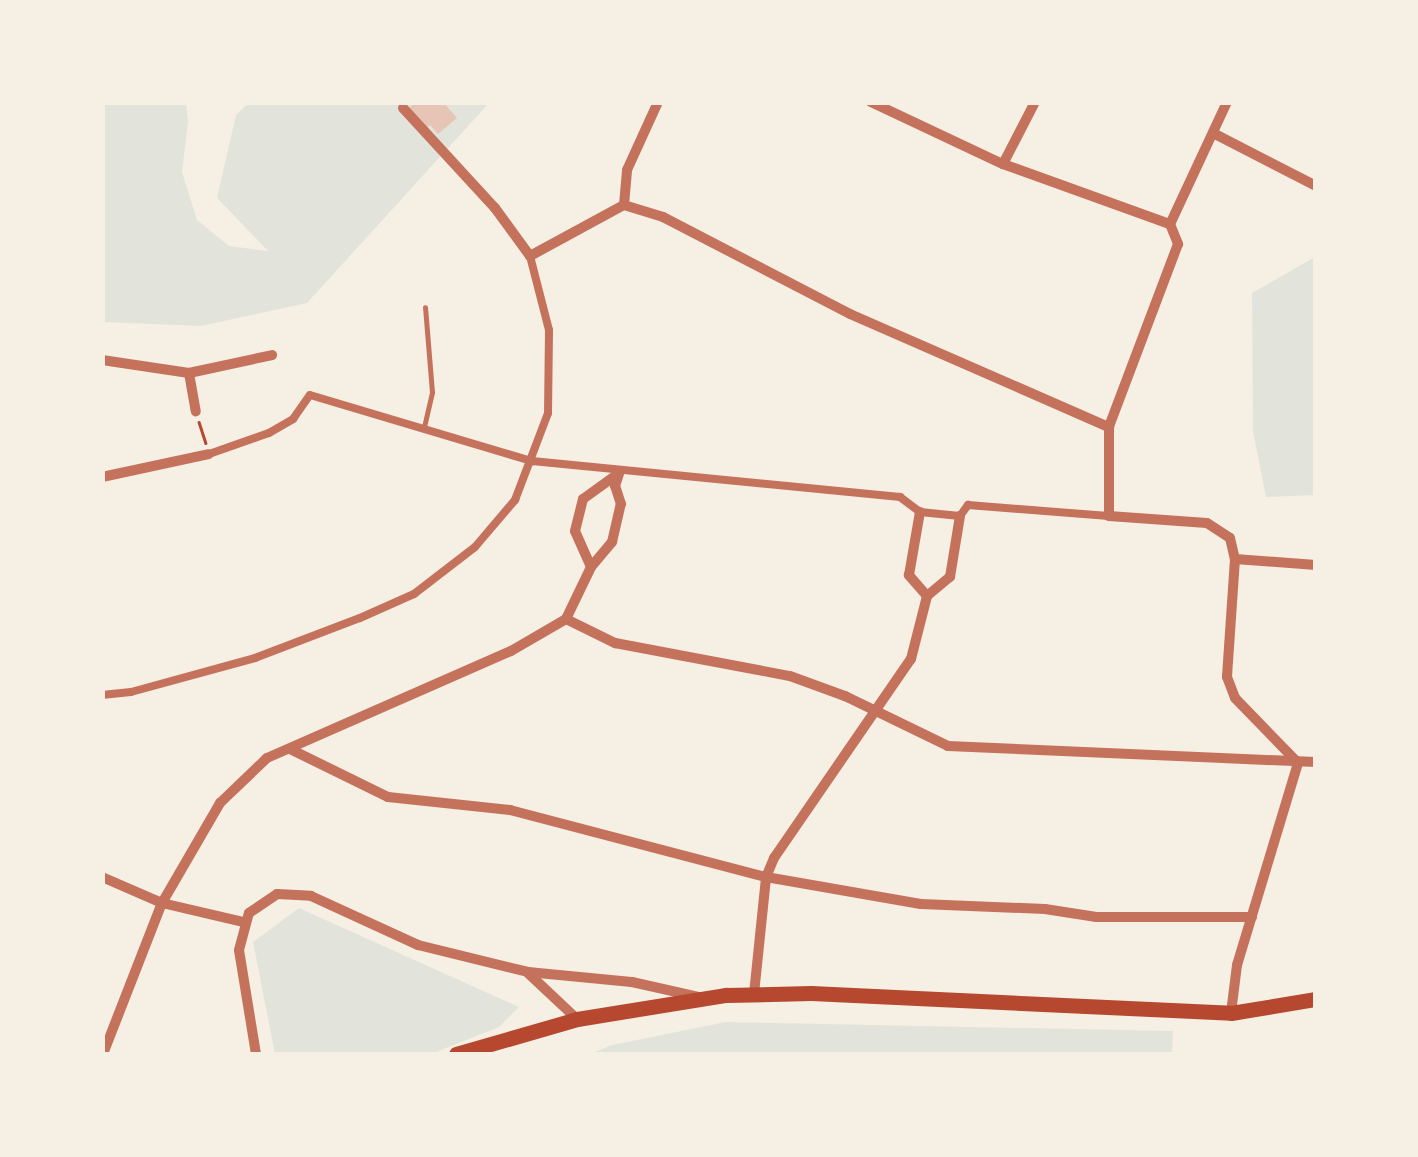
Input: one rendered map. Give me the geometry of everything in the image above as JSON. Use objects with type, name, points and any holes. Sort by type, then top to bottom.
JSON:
[{"type":"main road","points":[[456,1054],[577,1019],[700,998],[754,994],[1231,1013],[1316,1000]]},
{"type":"street","points":[[624,206],[627,170],[658,102]]},
{"type":"street","points":[[871,102],[1003,164],[1170,224]]},
{"type":"street","points":[[1003,164],[1034,102]]},
{"type":"street","points":[[1108,516],[1109,427],[1178,244],[1170,224],[1228,102]]},
{"type":"street","points":[[102,694],[130,692],[255,658],[414,594],[475,548],[515,500],[548,413],[550,330],[530,256],[496,208],[403,108]]},
{"type":"street","points":[[1213,133],[1316,186]]},
{"type":"street","points":[[530,256],[624,206],[663,217],[850,314],[1109,427]]},
{"type":"street","points":[[102,360],[189,373],[272,355]]},
{"type":"street","points":[[189,373],[196,411]]},
{"type":"street","points":[[102,477],[209,454],[269,433],[293,419],[310,395],[532,461],[619,473],[900,496],[920,512],[960,516]]},
{"type":"street","points":[[591,568],[575,531],[583,499],[619,473]]},
{"type":"street","points":[[102,1054],[162,903],[220,803],[267,758],[510,651],[566,619],[591,568],[612,542],[621,504],[616,486],[619,473]]},
{"type":"street","points":[[754,994],[766,877],[774,858],[911,659],[927,596],[950,576],[960,516],[968,505],[1207,523],[1230,538],[1236,558],[1227,677],[1235,698],[1298,763]]},
{"type":"street","points":[[920,512],[909,575],[927,596]]},
{"type":"street","points":[[1236,558],[1316,565]]},
{"type":"street","points":[[566,619],[615,644],[790,676],[845,696],[948,746],[1316,762]]},
{"type":"street","points":[[290,749],[388,797],[510,810],[766,877],[921,904],[1045,909],[1096,917],[1252,917]]},
{"type":"street","points":[[1231,1013],[1237,965],[1298,763]]},
{"type":"street","points":[[102,877],[162,903],[243,922]]},
{"type":"street","points":[[256,1054],[239,950],[243,922],[261,901],[294,892],[418,945],[528,972],[632,982],[700,998]]},
{"type":"street","points":[[528,972],[577,1019]]},
{"type":"lane","points":[[424,428],[432,392],[425,306]]},
{"type":"path","points":[[196,411],[209,454]]},
{"type":"shaded area","points":[[103,103],[186,103],[188,122],[182,172],[197,220],[229,246],[268,251],[217,198],[236,115],[248,103],[489,103],[307,303],[201,326],[103,322]]},
{"type":"shaded area","points":[[1315,257],[1315,495],[1266,497],[1253,431],[1252,293]]},
{"type":"shaded area","points":[[299,908],[519,1007],[499,1027],[431,1054],[275,1054],[253,942]]},
{"type":"shaded area","points":[[726,1022],[1173,1031],[1172,1054],[590,1054],[612,1045]]},
{"type":"building","points":[[415,102],[443,102],[457,118],[438,134],[430,125],[426,129],[408,109]]}]
